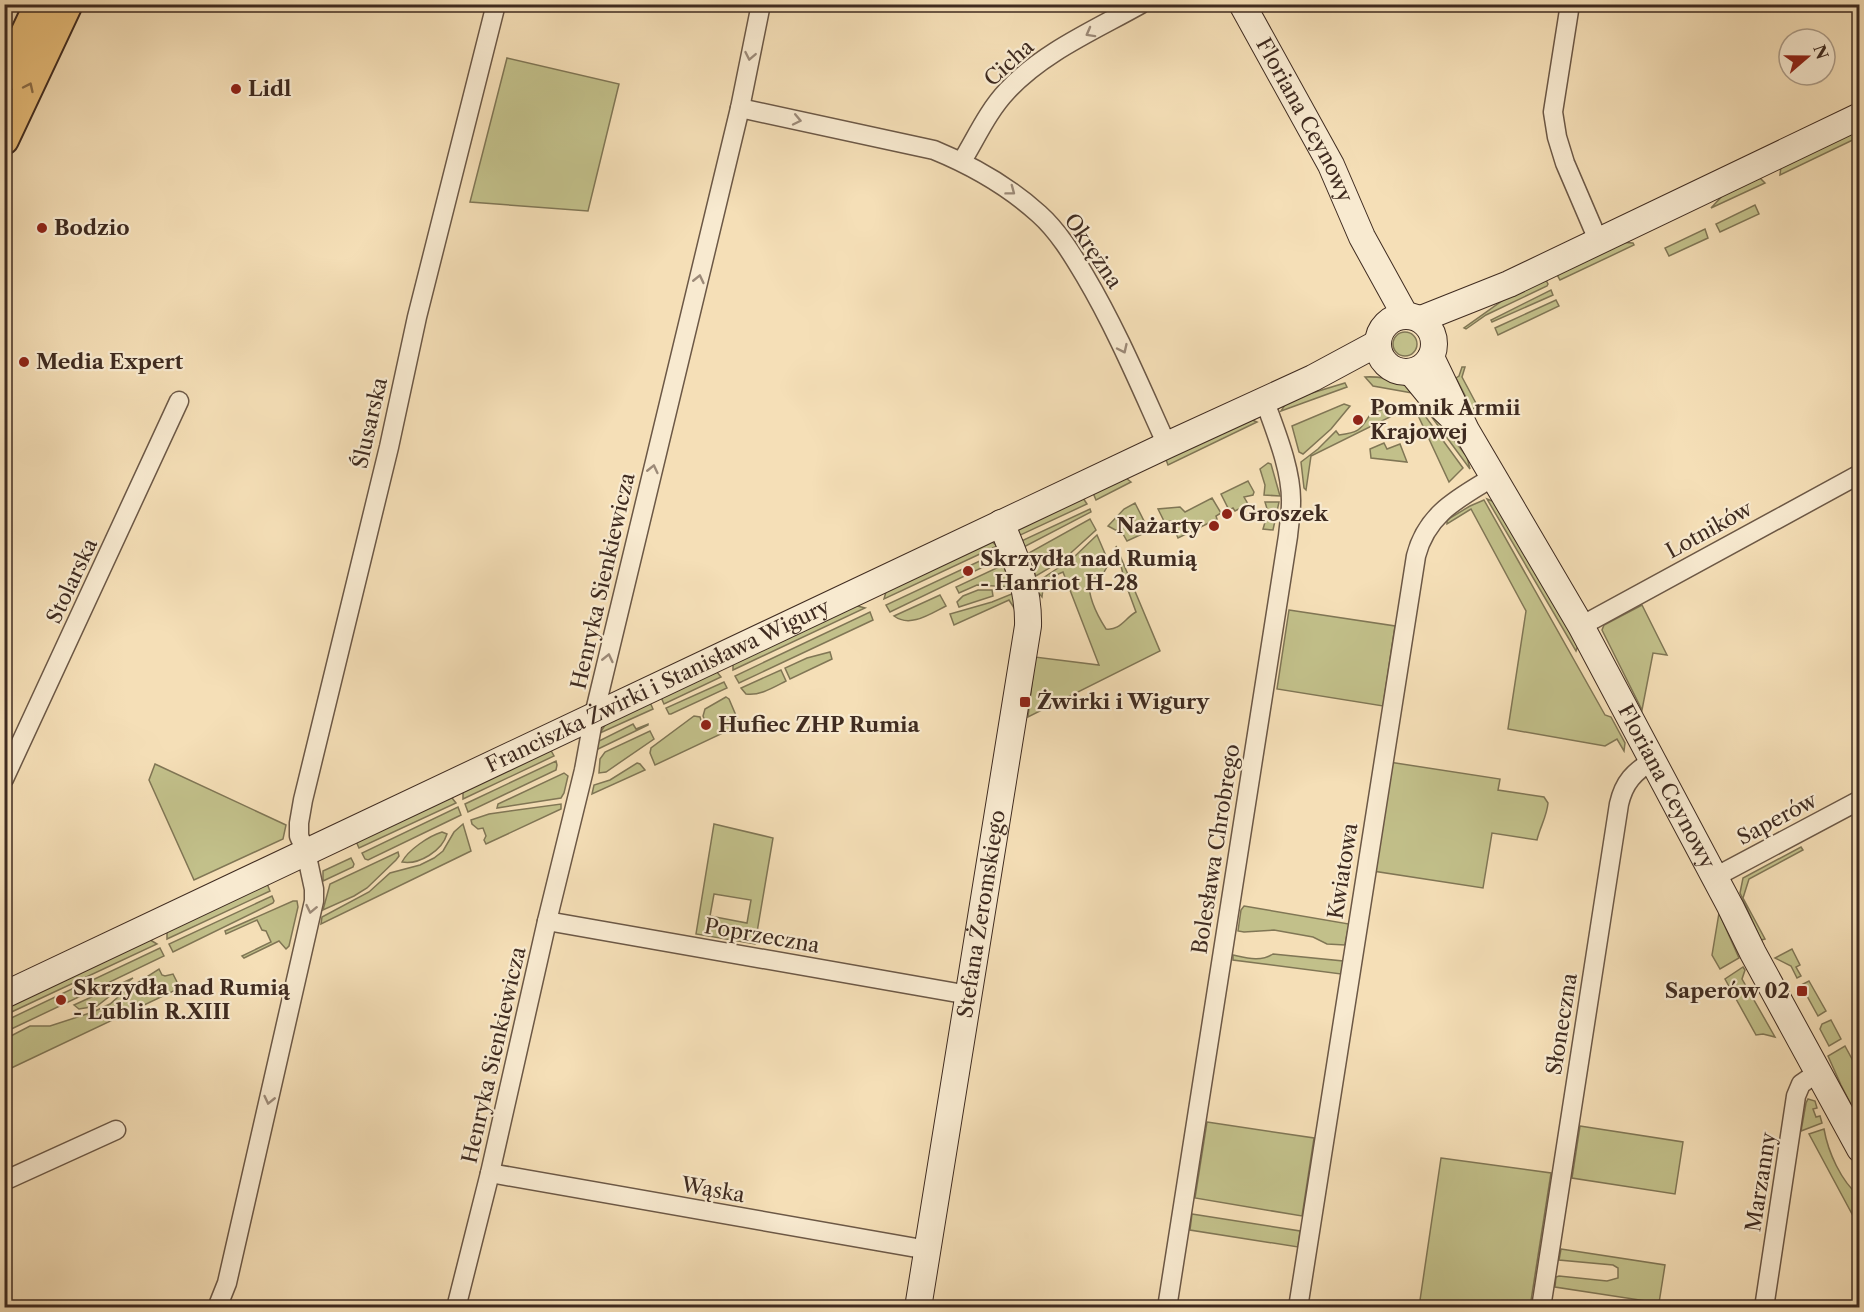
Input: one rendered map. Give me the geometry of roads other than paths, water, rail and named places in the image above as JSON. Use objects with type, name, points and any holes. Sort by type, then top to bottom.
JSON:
[{"type":"main road","points":[[4,78],[39,4]]},
{"type":"main road","points":[[4,140],[68,4]]},
{"type":"street","name":"Ślusarska","points":[[217,1308],[227,1282],[314,901],[314,889],[306,852],[299,836],[303,800],[389,447],[420,305],[496,4]]},
{"type":"street","name":"Henryka Sienkiewicza","points":[[456,1308],[490,1173],[584,770],[594,715],[740,108],[761,4]]},
{"type":"street","name":"Cicha","points":[[962,161],[991,112],[1022,76],[1052,54],[1141,4]]},
{"type":"street","name":"Floriana Ceynowy","points":[[1242,4],[1331,165],[1362,237],[1413,317]]},
{"type":"street","points":[[1570,4],[1553,112],[1557,137],[1565,163],[1598,240]]},
{"type":"street","name":"Okrężna","points":[[740,108],[934,150],[982,171],[1011,190],[1040,215],[1060,237],[1103,307],[1167,445]]},
{"type":"street","points":[[1509,284],[1426,357],[1398,371],[1382,345],[1392,319],[1413,317],[1509,284],[1860,116]]},
{"type":"street","name":"Floriana Ceynowy","points":[[1362,237],[1382,345]]},
{"type":"street","points":[[1413,317],[1428,325],[1426,357]]},
{"type":"street","name":"Franciszka Żwirki i Stanisława Wigury","points":[[6,990],[306,852],[1382,345]]},
{"type":"street","name":"Floriana Ceynowy","points":[[1426,357],[1581,626],[1817,1073],[1860,1149]]},
{"type":"street","name":"Bolesława Chrobrego","points":[[1167,1308],[1288,536],[1291,502],[1288,479],[1264,399]]},
{"type":"street","name":"Stolarska","points":[[4,779],[179,401]]},
{"type":"street","name":"Lotników","points":[[1581,626],[1860,474]]},
{"type":"street","name":"Kwiatowa","points":[[1298,1308],[1416,556],[1420,540],[1442,511],[1495,476]]},
{"type":"street","name":"Stefana Żeromskiego","points":[[918,1308],[1028,626],[1029,605],[1025,584],[1001,523]]},
{"type":"street","name":"Słoneczna","points":[[1541,1308],[1618,804],[1627,781],[1636,771],[1653,760]]},
{"type":"street","name":"Saperów","points":[[1715,877],[1860,800]]},
{"type":"street","name":"Poprzeczna","points":[[547,921],[969,995]]},
{"type":"street","name":"Marzanny","points":[[1764,1308],[1797,1096],[1801,1084],[1817,1073]]},
{"type":"street","points":[[4,1180],[116,1130]]},
{"type":"street","name":"Wąska","points":[[490,1173],[928,1250]]},
{"type":"place","name":"Lidl","points":[[236,89]]},
{"type":"place","name":"Bodzio","points":[[42,228]]},
{"type":"place","name":"Media Expert","points":[[24,362]]},
{"type":"place","name":"Pomnik Armii Krajowej","points":[[1358,420]]},
{"type":"place","name":"Groszek","points":[[1227,514]]},
{"type":"place","name":"Nażarty","points":[[1214,526]]},
{"type":"place","name":"Skrzydła nad Rumią - Hanriot H-28","points":[[968,571]]},
{"type":"place","name":"Żwirki i Wigury","points":[[1025,702]]},
{"type":"place","name":"Hufiec ZHP Rumia","points":[[706,725]]},
{"type":"place","name":"Saperów 02","points":[[1802,991]]},
{"type":"place","name":"Skrzydła nad Rumią - Lublin R.XIII","points":[[61,1000]]}]
